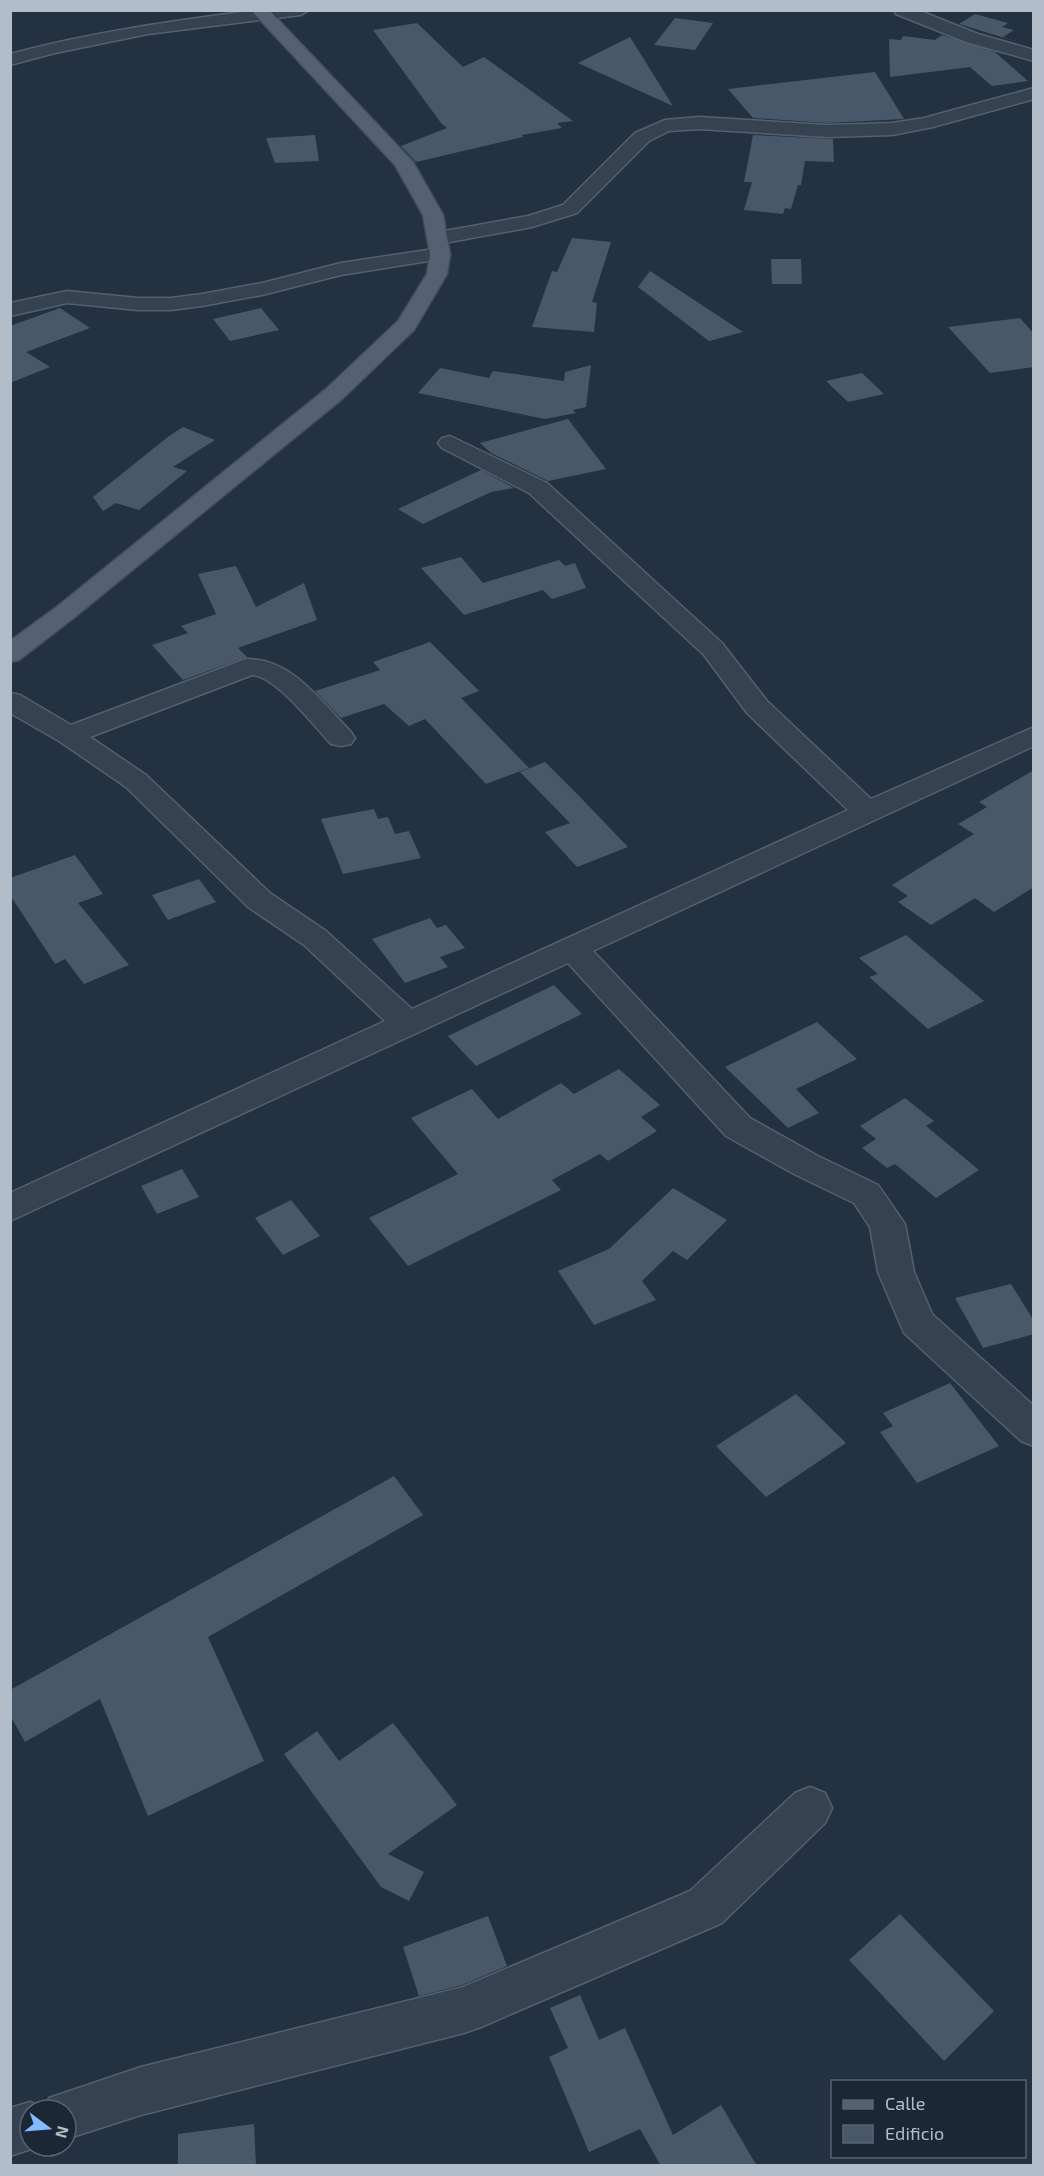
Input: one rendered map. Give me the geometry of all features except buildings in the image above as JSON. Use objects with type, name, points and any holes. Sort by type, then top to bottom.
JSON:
[{"type":"main road","points":[[10,654],[94,589],[334,394],[406,325],[437,274],[440,246],[433,215],[403,162],[261,13]]},
{"type":"street","points":[[10,60],[53,48],[148,29],[261,13],[301,10]]},
{"type":"street","points":[[902,10],[972,38],[1034,56]]},
{"type":"street","points":[[10,310],[68,297],[138,304],[192,302],[262,289],[532,222],[570,209],[642,137],[665,126],[699,123],[828,132],[892,129],[926,123],[1034,93]]},
{"type":"street","points":[[450,443],[538,488],[713,649],[757,707],[866,811]]},
{"type":"street","points":[[69,735],[246,667],[259,666],[274,672],[284,680],[341,738]]},
{"type":"street","points":[[10,701],[69,735],[136,781],[244,887],[259,900],[315,938],[408,1024]]},
{"type":"street","points":[[10,1208],[1034,735]]},
{"type":"street","points":[[572,948],[738,1126],[806,1165],[866,1194],[887,1224],[896,1272],[916,1323],[1034,1430]]},
{"type":"street","points":[[78,2111],[141,2091],[464,2010],[705,1907],[810,1808]]}]
